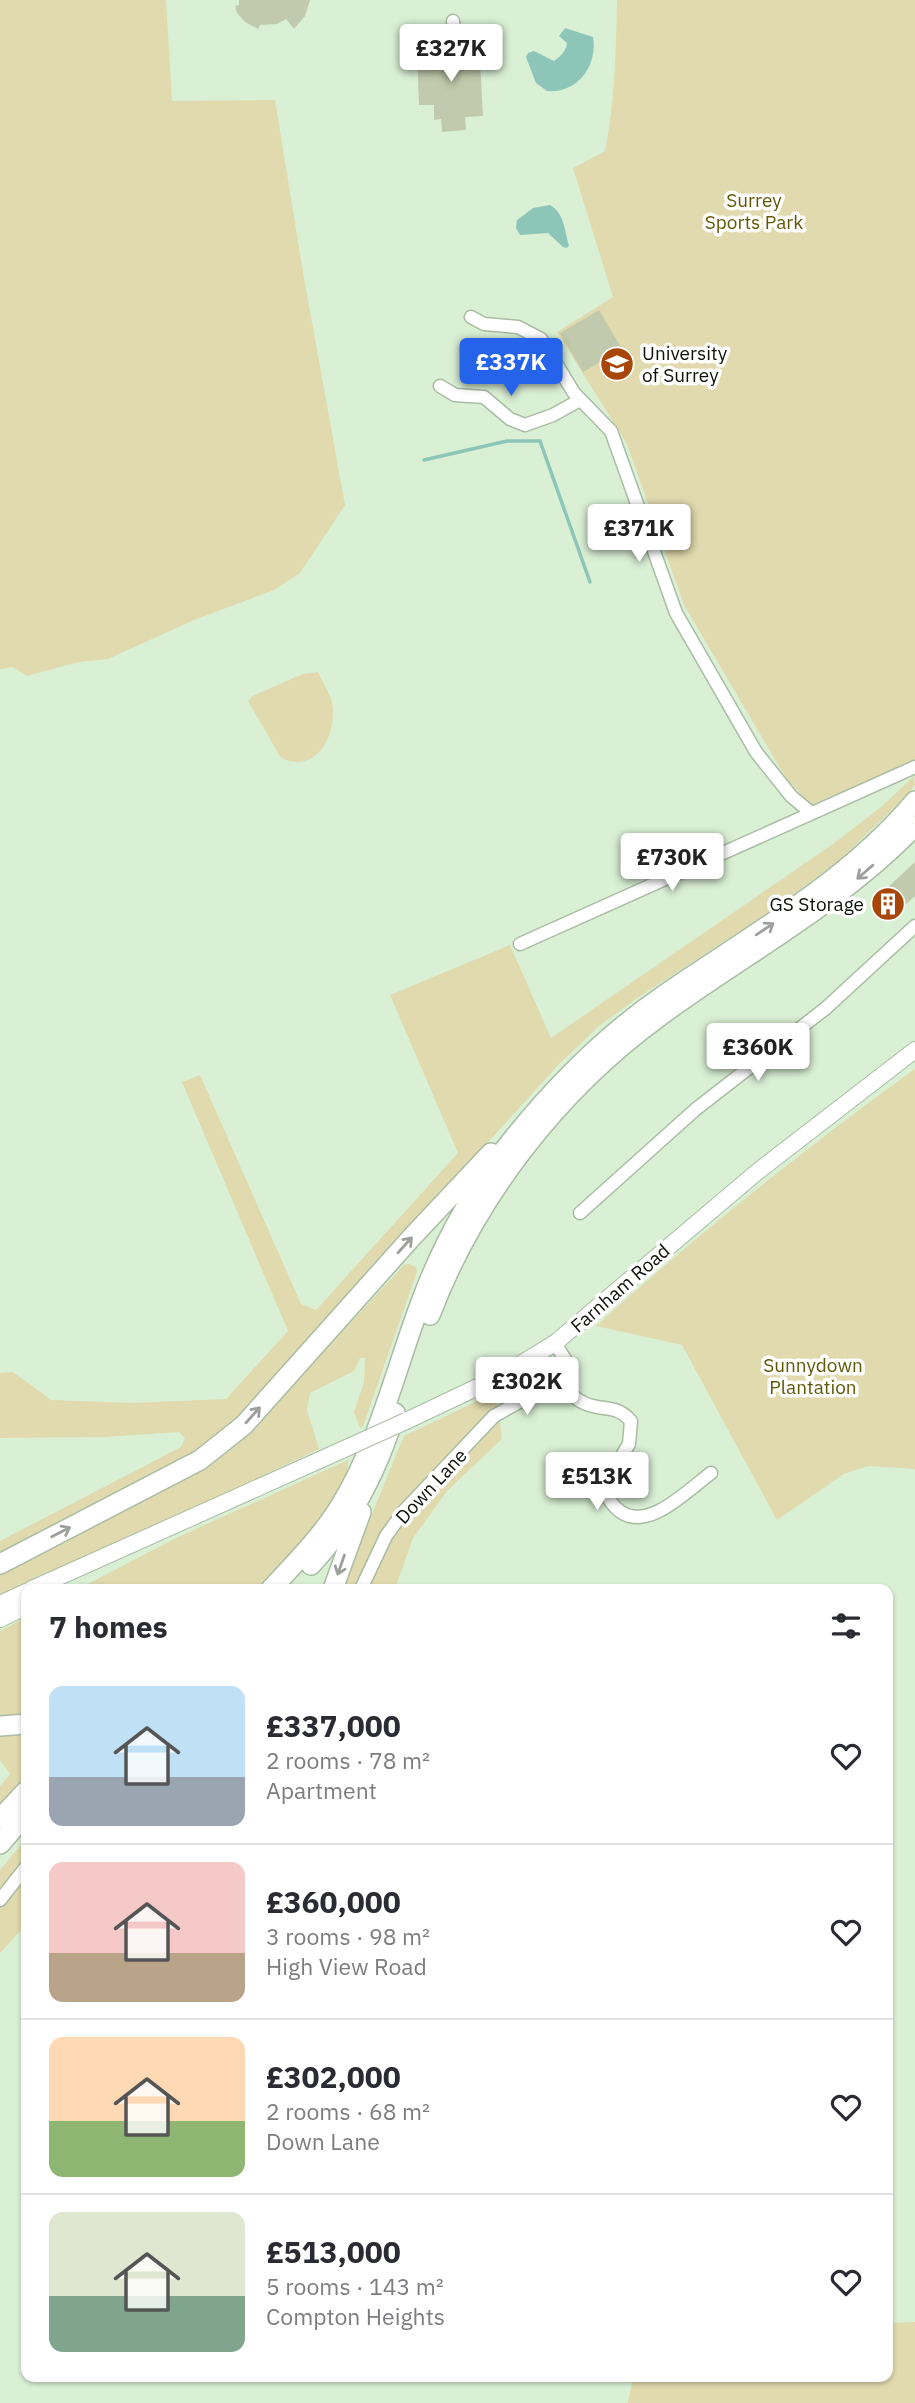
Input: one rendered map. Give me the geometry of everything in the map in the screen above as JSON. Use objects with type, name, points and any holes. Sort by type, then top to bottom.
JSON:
[{"type":"highway","points":[[275,1584],[321,1533],[342,1503],[367,1452],[438,1262],[487,1175],[540,1107],[569,1074],[608,1038],[664,995],[809,897],[868,849],[915,801]]},
{"type":"highway","points":[[335,1584],[419,1345],[450,1269],[494,1193],[561,1104],[635,1035],[820,909],[869,869],[915,826]]},
{"type":"highway","points":[[0,1564],[200,1460],[223,1443],[244,1425],[463,1182],[540,1107]]},
{"type":"highway","points":[[292,1584],[341,1528],[382,1455]]},
{"type":"highway","points":[[0,1726],[21,1724]]},
{"type":"highway","points":[[0,1819],[21,1796]]},
{"type":"highway","points":[[0,1844],[21,1820]]},
{"type":"highway","points":[[0,1855],[21,1833]]},
{"type":"main road","name":"Farnham Road","points":[[44,1584],[406,1421],[501,1376],[555,1343],[757,1172],[915,1050]]},
{"type":"main road","name":"Farnham Road","points":[[66,1584],[102,1560]]},
{"type":"main road","points":[[0,1604],[21,1594]]},
{"type":"main road","points":[[0,1619],[21,1608]]},
{"type":"street","points":[[471,317],[484,324],[518,327],[541,339],[580,400],[614,436],[662,580],[676,613],[759,756],[791,796],[810,812]]},
{"type":"street","points":[[440,386],[455,395],[484,397],[510,419],[525,425],[553,415],[580,400]]},
{"type":"street","points":[[520,944],[915,767]]},
{"type":"street","points":[[580,1213],[696,1109],[826,1008],[915,926]]},
{"type":"street","points":[[555,1343],[566,1362],[557,1381],[586,1405],[623,1412],[631,1421],[629,1444],[604,1485],[606,1496],[618,1511],[629,1517],[653,1515],[710,1473]]},
{"type":"street","name":"Down Lane","points":[[363,1584],[386,1536],[416,1497],[494,1416],[557,1381]]},
{"type":"street","points":[[0,1900],[21,1873]]},
{"type":"green space","points":[[0,0],[166,0],[172,101],[275,100],[345,505],[300,573],[274,590],[194,620],[108,659],[79,662],[27,676],[13,667],[0,669]]},
{"type":"green space","name":"Surrey Sports Park","points":[[617,0],[915,0],[915,760],[811,805],[786,778],[684,605],[627,444],[557,332],[613,297],[573,168],[605,151],[613,95]]},
{"type":"green space","points":[[318,672],[333,708],[333,720],[326,742],[320,751],[304,761],[293,762],[281,758],[248,701],[252,696],[303,674]]},
{"type":"green space","points":[[914,776],[915,785],[909,793],[842,858],[774,909],[640,996],[599,1026],[559,1064],[219,1439],[0,1560],[0,1541],[181,1447],[185,1438],[179,1432],[105,1437],[0,1438],[0,1373],[13,1372],[51,1400],[132,1403],[226,1399],[288,1331],[182,1082],[200,1075],[301,1304],[316,1310],[458,1153],[390,995],[510,945],[551,1038],[833,844],[881,807]]},
{"type":"green space","name":"Sunnydown Plantation","points":[[915,1069],[915,1469],[868,1466],[844,1474],[777,1520],[682,1345],[596,1326],[752,1193]]},
{"type":"green space","points":[[404,1265],[416,1267],[417,1272],[363,1426],[360,1428],[354,1412],[364,1382],[365,1358],[360,1358],[354,1371],[310,1393],[307,1410],[319,1449],[34,1584],[21,1584],[21,1590],[0,1600],[0,1573],[260,1420]]},
{"type":"green space","points":[[490,1395],[498,1406],[502,1439],[448,1490],[413,1538],[397,1584],[343,1584],[404,1436]]},
{"type":"green space","points":[[348,1460],[346,1475],[327,1509],[261,1584],[88,1584],[176,1538]]},
{"type":"green space","points":[[21,1620],[21,1716],[0,1717],[0,1631]]},
{"type":"green space","points":[[0,1736],[21,1736],[21,1781],[0,1804],[0,1786],[10,1774],[0,1760]]},
{"type":"green space","points":[[21,1845],[21,1930],[0,1953],[0,1870]]},
{"type":"green space","points":[[915,2322],[915,2403],[628,2403],[632,2382],[893,2382],[893,2323]]},
{"type":"water","points":[[565,28],[593,37],[592,58],[589,68],[576,83],[558,91],[547,91],[536,83],[526,57],[534,51],[554,61],[563,53],[567,43],[559,36]]},
{"type":"water","points":[[550,205],[561,218],[569,245],[567,248],[548,233],[520,235],[516,228],[517,220],[533,208]]},
{"type":"building","points":[[239,0],[310,0],[305,16],[294,29],[286,19],[277,24],[260,25],[258,29],[245,22],[237,13],[235,6],[239,5]]},
{"type":"building","points":[[471,41],[471,59],[480,60],[483,116],[465,117],[466,130],[442,132],[441,119],[434,120],[434,105],[419,105],[417,54],[438,53],[438,42]]},
{"type":"building","points":[[599,310],[622,349],[583,372],[560,333]]},
{"type":"building","points":[[915,862],[915,896],[890,919],[873,901]]},
{"type":"waterway","points":[[424,460],[507,441],[540,441],[590,582]]},
{"type":"place","name":"University of Surrey","points":[[617,364]]},
{"type":"place","name":"GS Storage","points":[[888,904]]}]
